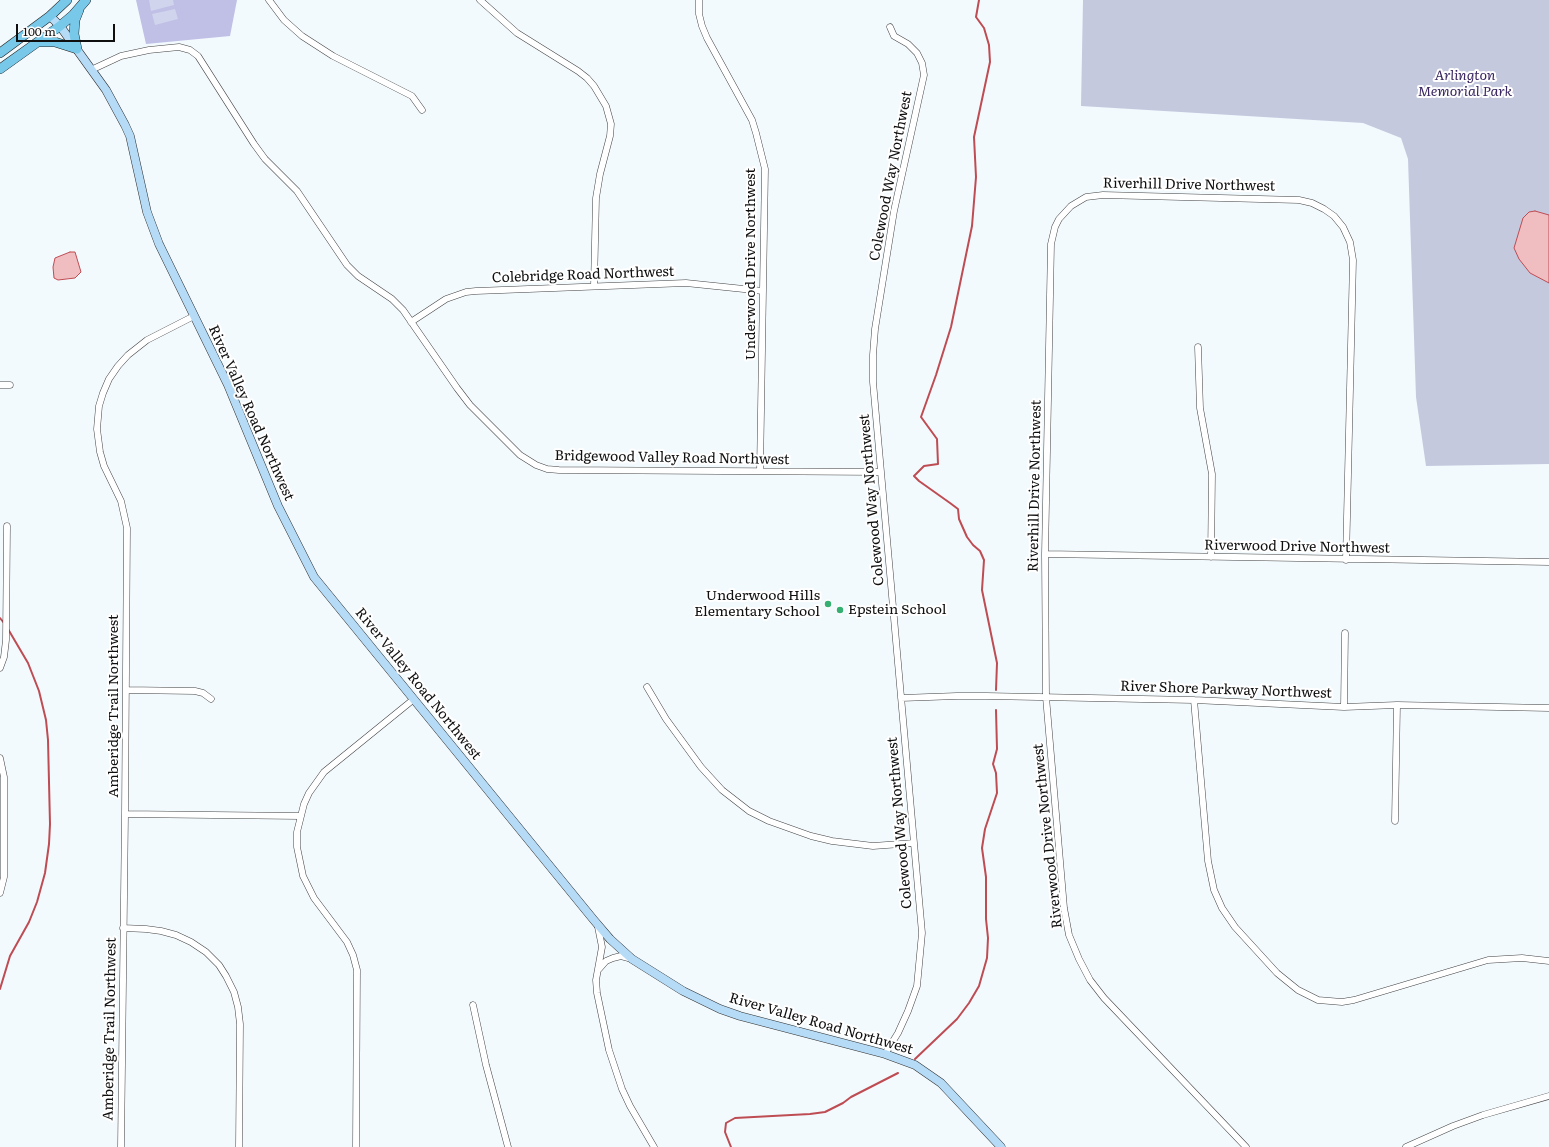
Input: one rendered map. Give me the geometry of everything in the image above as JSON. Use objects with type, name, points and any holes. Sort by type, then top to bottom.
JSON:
[{"type":"main road","points":[[0,53],[50,16],[67,0]]},
{"type":"main road","points":[[0,69],[60,26],[79,4],[86,0]]},
{"type":"main road","points":[[36,43],[45,41],[55,42],[77,49],[74,28],[79,4]]},
{"type":"street","points":[[269,0],[284,20],[302,36],[334,56],[412,96],[422,110]]},
{"type":"street","points":[[480,0],[517,33],[587,78],[594,86],[606,106],[611,124],[610,136],[600,174],[596,198],[594,286]]},
{"type":"street","name":"Underwood Drive Northwest","points":[[699,0],[699,14],[707,38],[752,120],[763,158],[765,181],[760,471]]},
{"type":"street","name":"River Valley Road Northwest","points":[[50,16],[60,26],[106,90],[126,125],[130,136],[147,212],[159,244],[228,385],[278,506],[314,576],[597,925],[632,959],[683,990],[727,1012],[885,1054],[915,1065],[941,1083],[1001,1147]]},
{"type":"street","name":"Colewood Way Northwest","points":[[885,1054],[898,1033],[917,986],[922,933],[873,382],[875,329],[894,211],[924,74],[922,63],[917,53],[908,44],[894,36],[890,27]]},
{"type":"street","name":"Bridgewood Valley Road Northwest","points":[[91,70],[121,56],[149,50],[178,47],[190,50],[198,56],[254,144],[266,159],[286,177],[297,190],[347,265],[358,276],[392,299],[403,310],[470,405],[520,455],[536,465],[547,469],[559,470],[881,472]]},
{"type":"street","name":"Riverhill Drive Northwest","points":[[1046,697],[1045,554],[1052,237],[1059,219],[1070,206],[1086,197],[1103,195],[1299,200],[1324,208],[1334,216],[1343,227],[1350,242],[1353,260],[1346,560]]},
{"type":"street","name":"Colebridge Road Northwest","points":[[411,322],[446,299],[466,292],[686,283],[763,291]]},
{"type":"street","name":"Amberidge Trail Northwest","points":[[121,1147],[127,528],[121,501],[104,466],[100,452],[97,429],[99,406],[103,393],[110,379],[128,355],[147,340],[194,316]]},
{"type":"street","points":[[1198,347],[1200,408],[1212,474],[1211,557]]},
{"type":"street","points":[[0,385],[10,385]]},
{"type":"street","points":[[0,668],[4,657],[6,640],[7,526]]},
{"type":"street","name":"Riverwood Drive Northwest","points":[[1045,554],[1346,560],[1549,562]]},
{"type":"street","points":[[1344,707],[1345,633]]},
{"type":"street","points":[[647,687],[666,719],[701,767],[722,790],[749,811],[769,821],[793,830],[832,841],[873,846],[914,844]]},
{"type":"street","points":[[126,690],[196,691],[203,693],[212,699]]},
{"type":"street","name":"River Shore Parkway Northwest","points":[[901,698],[957,696],[1046,697],[1194,700],[1344,707],[1397,705],[1549,708]]},
{"type":"street","name":"Riverwood Drive Northwest","points":[[1046,697],[1064,908],[1069,935],[1079,959],[1090,980],[1104,998],[1246,1147]]},
{"type":"street","points":[[356,1147],[357,970],[353,955],[347,942],[314,898],[303,876],[297,847],[297,832],[300,816],[309,793],[324,772],[414,699]]},
{"type":"street","points":[[1194,700],[1208,861],[1214,890],[1222,908],[1235,927],[1277,973],[1298,990],[1318,1000],[1342,1002],[1354,1000],[1488,960],[1522,958],[1549,961]]},
{"type":"street","points":[[1395,821],[1397,705]]},
{"type":"street","points":[[0,758],[4,778],[2,812],[4,877],[0,893]]},
{"type":"street","points":[[125,814],[300,816]]},
{"type":"street","points":[[597,925],[602,947],[596,980],[596,993],[609,1050],[630,1106],[654,1147]]},
{"type":"street","points":[[124,928],[161,931],[176,935],[191,942],[206,952],[219,965],[226,976],[236,999],[240,1024],[238,1147]]},
{"type":"street","points":[[598,970],[606,961],[613,958],[621,956],[632,959]]},
{"type":"street","points":[[473,1005],[486,1065],[508,1147]]},
{"type":"street","points":[[1406,1147],[1453,1126],[1483,1115],[1549,1096]]},
{"type":"shaded area","points":[[136,0],[237,0],[230,36],[146,44]]},
{"type":"shaded area","points":[[149,0],[173,0],[174,5],[151,11]]},
{"type":"shaded area","points":[[175,9],[178,19],[155,25],[152,14]]},
{"type":"shaded area","points":[[1535,211],[1549,215],[1549,283],[1530,273],[1519,259],[1514,248],[1523,218],[1529,212]]},
{"type":"shaded area","points":[[70,252],[75,252],[81,272],[75,278],[58,280],[54,278],[53,267],[55,258]]},
{"type":"green space","name":"Arlington Memorial Park","points":[[1083,0],[1549,0],[1549,464],[1426,466],[1416,397],[1408,159],[1401,138],[1363,123],[1081,106]]},
{"type":"waterway","points":[[979,0],[976,17],[984,28],[989,45],[990,62],[974,137],[976,177],[972,226],[951,327],[921,417],[937,439],[938,464],[924,466],[914,476],[958,509],[959,519],[967,537],[980,551],[984,560],[982,590],[997,663],[996,690]]},
{"type":"waterway","points":[[0,618],[4,623]]},
{"type":"waterway","points":[[0,989],[10,956],[29,922],[37,902],[45,873],[50,824],[48,740],[46,720],[39,691],[28,663],[8,629]]},
{"type":"waterway","points":[[915,1059],[957,1019],[969,1003],[979,986],[987,958],[988,938],[986,919],[986,877],[982,848],[985,829],[997,793],[996,773],[993,764],[997,749],[996,710]]},
{"type":"waterway","points":[[731,1147],[725,1132],[726,1123],[735,1118],[825,1112],[898,1073]]},
{"type":"place","name":"Underwood Hills Elementary School","points":[[828,604]]},
{"type":"place","name":"Epstein School","points":[[840,610]]}]
